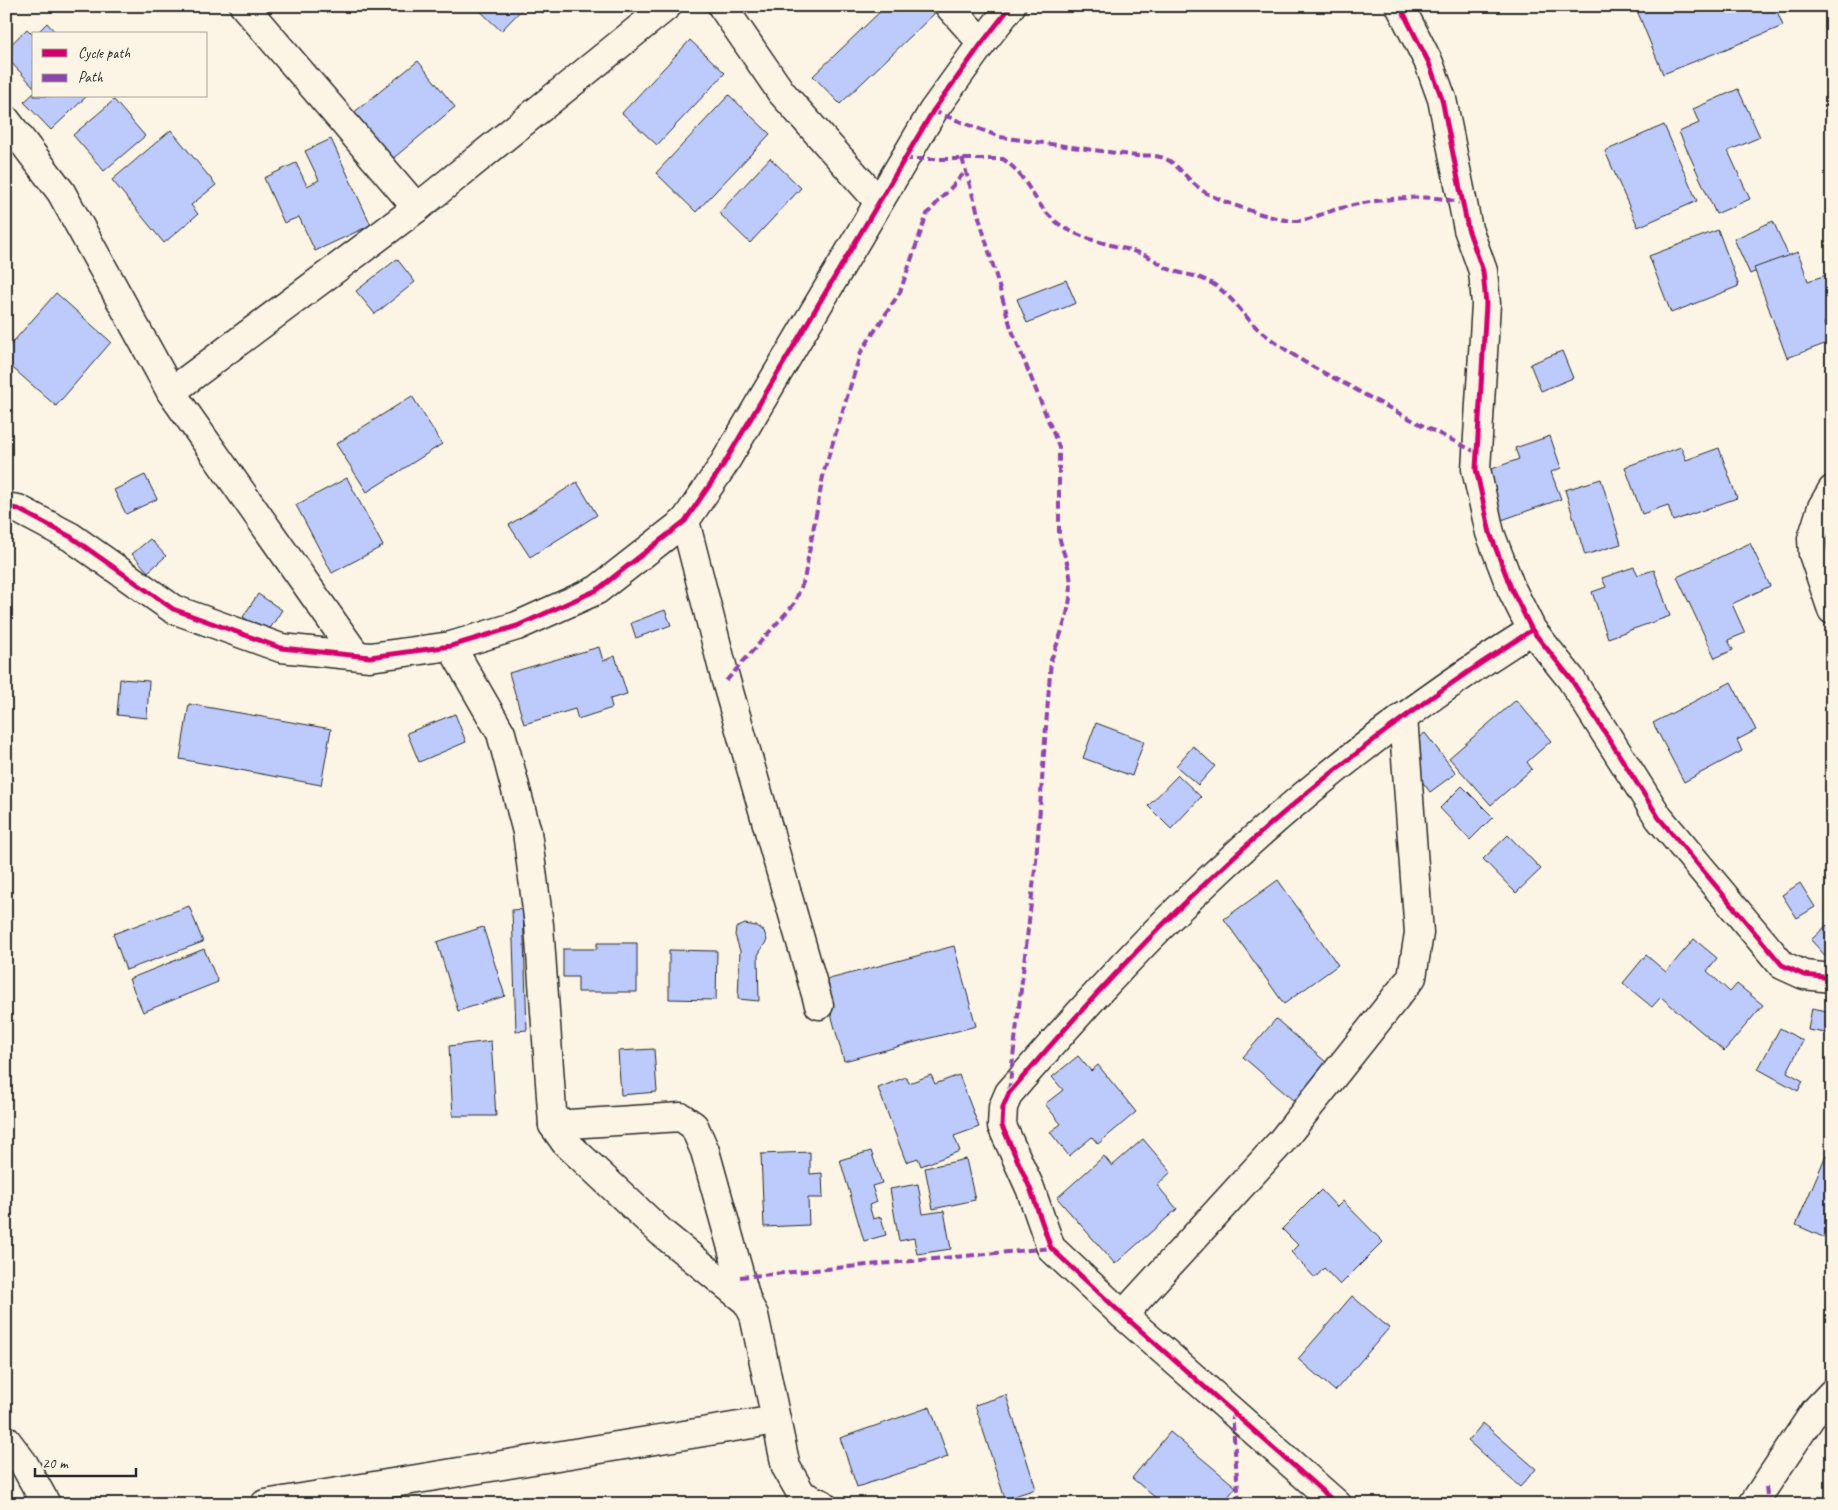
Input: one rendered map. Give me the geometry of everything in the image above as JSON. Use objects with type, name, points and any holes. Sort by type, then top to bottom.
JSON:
[{"type":"street","points":[[244,6],[416,208]]},
{"type":"street","points":[[171,392],[416,208],[667,6]]},
{"type":"street","points":[[722,6],[781,92],[879,202]]},
{"type":"street","points":[[948,6],[982,43]]},
{"type":"street","points":[[6,506],[18,509],[70,537],[173,609],[281,648],[370,657],[452,646],[517,626],[597,590],[685,521],[722,467],[933,111],[1011,6]]},
{"type":"street","points":[[1400,6],[1429,63],[1442,99],[1468,229],[1483,270],[1486,304],[1476,469],[1490,533],[1511,588],[1532,630],[1571,679],[1659,818],[1782,964],[1804,975],[1832,978]]},
{"type":"street","points":[[6,120],[61,192],[171,392],[356,655]]},
{"type":"street","points":[[1832,490],[1822,507],[1812,539],[1813,554],[1832,610]]},
{"type":"street","points":[[685,521],[726,681],[818,1005]]},
{"type":"street","points":[[1338,1504],[1123,1315],[1051,1248],[1030,1188],[1002,1126],[1003,1107],[1008,1093],[1096,994],[1194,894],[1328,775],[1464,673],[1532,630]]},
{"type":"street","points":[[452,646],[501,733],[528,832],[539,925],[553,1125],[565,1142],[662,1233],[747,1302]]},
{"type":"street","points":[[1123,1315],[1281,1142],[1412,977],[1419,933],[1403,717]]},
{"type":"street","points":[[553,1125],[681,1118],[694,1126],[705,1151],[747,1302],[754,1314],[786,1467],[802,1495],[822,1504]]},
{"type":"street","points":[[1753,1504],[1815,1412],[1832,1393]]},
{"type":"street","points":[[265,1504],[776,1420]]},
{"type":"street","points":[[6,1440],[15,1469],[46,1504]]},
{"type":"building","points":[[475,6],[525,6],[501,31]]},
{"type":"building","points":[[535,6],[549,6],[542,13]]},
{"type":"building","points":[[886,6],[929,6],[935,13],[840,104],[813,76]]},
{"type":"building","points":[[1639,6],[1775,6],[1783,26],[1663,74],[1636,8]]},
{"type":"building","points":[[47,23],[55,32],[38,32]]},
{"type":"building","points":[[27,29],[32,34],[32,85],[6,57],[6,49]]},
{"type":"building","points":[[690,40],[725,73],[657,145],[622,113]]},
{"type":"building","points":[[418,61],[455,107],[390,161],[352,114]]},
{"type":"building","points":[[1738,89],[1760,137],[1728,151],[1750,199],[1716,214],[1679,132],[1699,123],[1693,109]]},
{"type":"building","points":[[32,95],[32,98],[85,98],[51,130],[24,102]]},
{"type":"building","points":[[729,95],[770,134],[696,212],[656,173]]},
{"type":"building","points":[[114,100],[145,136],[104,171],[73,135]]},
{"type":"building","points":[[1664,125],[1697,201],[1638,227],[1605,151]]},
{"type":"building","points":[[171,130],[216,185],[191,205],[198,214],[164,243],[112,180]]},
{"type":"building","points":[[331,139],[371,225],[315,251],[299,217],[284,223],[264,178],[296,163],[307,186],[319,180],[305,151]]},
{"type":"building","points":[[770,158],[801,188],[750,243],[719,213]]},
{"type":"building","points":[[1773,221],[1789,257],[1750,274],[1734,239]]},
{"type":"building","points":[[1718,230],[1739,286],[1671,313],[1649,256]]},
{"type":"building","points":[[1798,252],[1808,281],[1832,273],[1832,320],[1824,323],[1830,342],[1787,358],[1754,268]]},
{"type":"building","points":[[397,259],[415,282],[375,314],[356,291]]},
{"type":"building","points":[[1066,280],[1076,303],[1027,323],[1017,299]]},
{"type":"building","points":[[56,293],[111,342],[56,406],[6,362],[6,350]]},
{"type":"building","points":[[1562,351],[1573,378],[1541,391],[1530,364]]},
{"type":"building","points":[[412,396],[442,444],[367,492],[336,444]]},
{"type":"building","points":[[1550,436],[1561,468],[1551,472],[1561,499],[1499,521],[1481,473],[1519,459],[1515,448]]},
{"type":"building","points":[[1681,447],[1686,460],[1719,448],[1737,498],[1673,521],[1668,505],[1642,514],[1625,467]]},
{"type":"building","points":[[145,475],[157,499],[126,514],[114,490]]},
{"type":"building","points":[[347,478],[383,546],[332,573],[296,505]]},
{"type":"building","points":[[1601,479],[1621,544],[1585,555],[1565,490]]},
{"type":"building","points":[[577,482],[597,515],[530,557],[509,525]]},
{"type":"building","points":[[150,539],[166,556],[148,572],[132,554]]},
{"type":"building","points":[[1750,543],[1770,586],[1732,604],[1745,633],[1728,640],[1733,650],[1715,658],[1677,577]]},
{"type":"building","points":[[1634,567],[1638,575],[1654,570],[1670,616],[1608,638],[1592,592],[1606,587],[1602,578]]},
{"type":"building","points":[[258,594],[282,610],[267,633],[243,617]]},
{"type":"building","points":[[665,610],[671,625],[636,638],[631,623]]},
{"type":"building","points":[[599,647],[603,661],[615,656],[627,694],[610,699],[612,708],[578,719],[575,709],[524,724],[509,673]]},
{"type":"building","points":[[120,679],[149,681],[147,718],[117,715]]},
{"type":"building","points":[[1731,682],[1756,730],[1737,740],[1742,751],[1684,782],[1653,723]]},
{"type":"building","points":[[1516,700],[1551,741],[1527,762],[1532,769],[1491,805],[1449,758]]},
{"type":"building","points":[[189,704],[331,729],[321,785],[180,759]]},
{"type":"building","points":[[455,714],[466,742],[419,762],[407,733]]},
{"type":"building","points":[[1096,723],[1144,741],[1132,776],[1083,758]]},
{"type":"building","points":[[1425,733],[1456,773],[1430,792],[1400,752]]},
{"type":"building","points":[[1193,746],[1215,766],[1198,785],[1176,766]]},
{"type":"building","points":[[1178,775],[1201,797],[1171,829],[1148,806]]},
{"type":"building","points":[[1462,786],[1493,817],[1470,840],[1440,808]]},
{"type":"building","points":[[1508,835],[1541,869],[1516,893],[1483,859]]},
{"type":"building","points":[[1278,880],[1338,965],[1284,1004],[1224,919]]},
{"type":"building","points":[[1800,883],[1815,907],[1797,918],[1782,895]]},
{"type":"building","points":[[189,906],[203,942],[126,970],[113,934]]},
{"type":"building","points":[[523,909],[527,1030],[516,1031],[512,910]]},
{"type":"building","points":[[745,924],[756,926],[764,931],[767,940],[758,955],[759,1001],[738,999],[740,951],[735,935],[736,928]]},
{"type":"building","points":[[1827,925],[1832,929],[1832,957],[1829,960],[1811,940]]},
{"type":"building","points":[[483,927],[505,996],[458,1011],[437,942]]},
{"type":"building","points":[[1694,939],[1717,958],[1707,971],[1730,992],[1737,984],[1763,1005],[1724,1051],[1661,997],[1652,1007],[1623,983],[1646,955],[1666,972]]},
{"type":"building","points":[[597,943],[637,943],[637,992],[578,992],[578,977],[563,977],[563,949],[597,949]]},
{"type":"building","points":[[954,946],[976,1026],[844,1061],[822,981]]},
{"type":"building","points":[[204,949],[218,982],[143,1012],[129,979]]},
{"type":"building","points":[[669,950],[717,951],[716,1000],[669,999]]},
{"type":"building","points":[[1812,1008],[1832,1012],[1832,1034],[1808,1030]]},
{"type":"building","points":[[1276,1019],[1334,1069],[1301,1107],[1243,1057]]},
{"type":"building","points":[[1780,1028],[1803,1041],[1787,1072],[1803,1081],[1798,1091],[1758,1069]]},
{"type":"building","points":[[491,1041],[496,1116],[453,1116],[449,1046]]},
{"type":"building","points":[[654,1049],[657,1092],[621,1095],[618,1051]]},
{"type":"building","points":[[1078,1056],[1091,1071],[1098,1065],[1136,1112],[1098,1144],[1092,1137],[1069,1156],[1050,1132],[1061,1124],[1045,1104],[1063,1090],[1052,1077]]},
{"type":"building","points":[[931,1075],[935,1084],[959,1075],[979,1127],[954,1136],[960,1151],[921,1166],[918,1158],[906,1162],[878,1088],[906,1077],[909,1083]]},
{"type":"building","points":[[1143,1139],[1171,1172],[1157,1185],[1177,1209],[1115,1264],[1057,1198],[1104,1156],[1112,1166]]},
{"type":"building","points":[[871,1151],[882,1183],[872,1186],[877,1202],[869,1205],[873,1219],[881,1217],[886,1235],[864,1241],[840,1160]]},
{"type":"building","points":[[810,1152],[810,1174],[822,1173],[823,1198],[808,1198],[809,1225],[764,1227],[761,1154]]},
{"type":"building","points":[[1826,1155],[1832,1157],[1832,1241],[1796,1225]]},
{"type":"building","points":[[966,1159],[975,1200],[933,1209],[925,1168]]},
{"type":"building","points":[[918,1184],[923,1214],[944,1211],[951,1249],[917,1254],[914,1238],[899,1241],[890,1189]]},
{"type":"building","points":[[1321,1190],[1337,1207],[1343,1201],[1383,1242],[1340,1285],[1324,1268],[1315,1278],[1291,1252],[1298,1245],[1282,1229]]},
{"type":"building","points":[[1352,1296],[1389,1328],[1335,1391],[1298,1359]]},
{"type":"building","points":[[1006,1395],[1036,1489],[1005,1499],[975,1405]]},
{"type":"building","points":[[930,1407],[948,1457],[857,1487],[840,1438]]},
{"type":"building","points":[[1483,1423],[1536,1469],[1520,1487],[1468,1441]]},
{"type":"building","points":[[1170,1432],[1236,1487],[1222,1504],[1163,1504],[1132,1478]]},
{"type":"building","points":[[1279,1495],[1289,1504],[1271,1504]]},
{"type":"building","points":[[1832,1495],[1832,1504],[1825,1504],[1823,1499]]},
{"type":"marked path","points":[[933,111],[1000,137],[1137,156],[1160,157],[1174,164],[1194,184],[1210,195],[1248,210],[1286,220],[1304,220],[1348,206],[1399,198],[1434,198],[1463,204]]},
{"type":"marked path","points":[[962,158],[1011,328],[1059,447],[1059,534],[1071,586],[1066,618],[1051,660],[1036,861],[1009,1092]]},
{"type":"marked path","points":[[904,159],[1003,159],[1013,167],[1046,212],[1065,228],[1095,241],[1147,256],[1170,270],[1208,281],[1226,294],[1258,329],[1298,358],[1397,412],[1476,452]]},
{"type":"marked path","points":[[726,681],[794,604],[804,580],[824,471],[861,352],[900,292],[927,214],[967,170]]},
{"type":"marked path","points":[[740,1277],[1051,1248]]},
{"type":"marked path","points":[[1232,1411],[1239,1504]]},
{"type":"marked path","points":[[1766,1487],[1768,1504]]},
{"type":"cycle path","points":[[6,507],[18,509],[71,537],[173,609],[281,648],[370,657],[451,646],[517,626],[597,590],[685,521],[722,467],[933,111],[1011,6]]},
{"type":"cycle path","points":[[1400,6],[1429,63],[1442,99],[1468,229],[1483,271],[1486,304],[1476,469],[1490,533],[1511,588],[1532,630],[1571,679],[1659,818],[1782,965],[1804,975],[1832,978]]},
{"type":"cycle path","points":[[1337,1504],[1123,1315],[1051,1248],[1030,1188],[1002,1126],[1003,1107],[1009,1093],[1099,992],[1146,942],[1233,857],[1356,753],[1443,689],[1532,630]]}]
